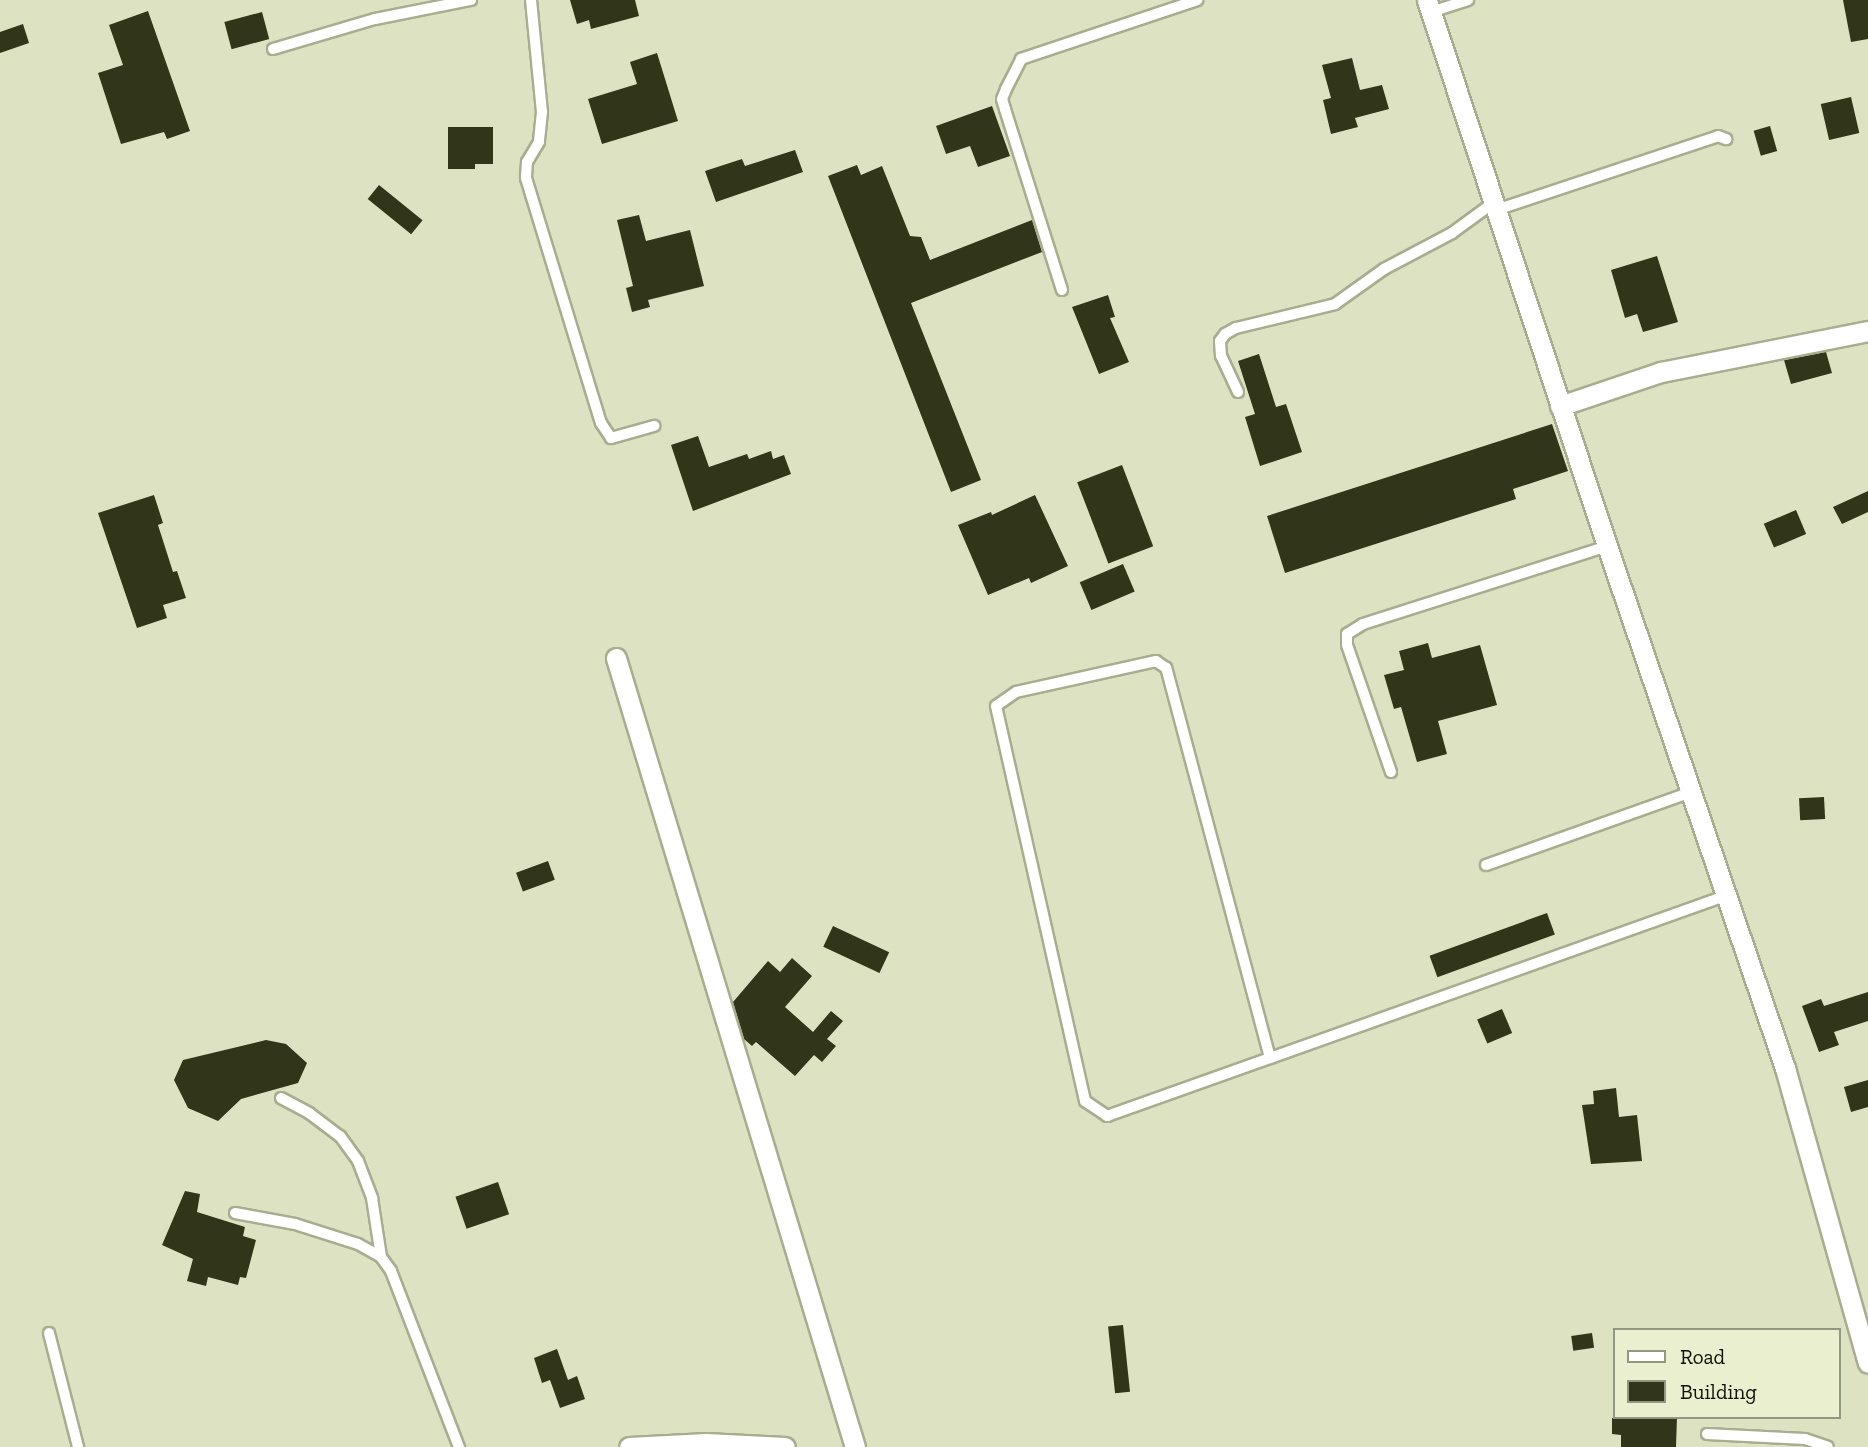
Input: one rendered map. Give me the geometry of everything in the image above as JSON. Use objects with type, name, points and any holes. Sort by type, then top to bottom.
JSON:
[{"type":"street","points":[[1429,6],[1560,406],[1785,1068],[1863,1322],[1868,1362]]},
{"type":"street","points":[[1560,406],[1661,372],[1868,331]]},
{"type":"street","points":[[616,658],[855,1447]]},
{"type":"street","points":[[629,1447],[706,1443],[785,1447]]},
{"type":"lane","points":[[273,49],[375,19],[471,0]]},
{"type":"lane","points":[[531,0],[540,79],[541,121],[539,142],[527,162],[526,178],[601,423],[611,438],[654,426]]},
{"type":"lane","points":[[1062,290],[1002,99],[1006,89],[1021,59],[1197,0]]},
{"type":"lane","points":[[1429,6],[1468,0]]},
{"type":"lane","points":[[1238,392],[1221,356],[1220,341],[1225,334],[1236,328],[1335,304],[1384,269],[1495,207],[1718,136],[1726,139]]},
{"type":"lane","points":[[1391,772],[1347,645],[1347,634],[1363,624],[1607,546]]},
{"type":"lane","points":[[1270,1058],[1166,668],[1156,661],[1016,692],[996,706],[1085,1101],[1107,1116],[1270,1058],[1727,895]]},
{"type":"lane","points":[[1486,865],[1692,791]]},
{"type":"lane","points":[[281,1098],[309,1113],[340,1136],[358,1161],[372,1198],[381,1257]]},
{"type":"lane","points":[[235,1213],[295,1224],[358,1244],[381,1257],[391,1271],[459,1447]]},
{"type":"lane","points":[[50,1333],[78,1447]]},
{"type":"lane","points":[[1707,1434],[1805,1439],[1828,1447]]},
{"type":"building","points":[[570,0],[635,0],[639,16],[591,29],[589,20],[577,24]]},
{"type":"building","points":[[1843,0],[1868,0],[1868,39],[1851,42]]},
{"type":"building","points":[[148,11],[190,131],[167,139],[164,132],[121,144],[98,73],[123,65],[109,25]]},
{"type":"building","points":[[262,12],[269,39],[232,49],[224,22]]},
{"type":"building","points":[[23,24],[29,43],[0,53],[0,32]]},
{"type":"building","points":[[657,53],[678,121],[602,144],[588,99],[637,84],[630,62]]},
{"type":"building","points":[[1352,58],[1360,90],[1382,85],[1389,109],[1355,118],[1358,127],[1331,134],[1323,100],[1331,98],[1322,65]]},
{"type":"building","points":[[1851,97],[1859,133],[1829,140],[1821,104]]},
{"type":"building","points":[[992,106],[1010,156],[978,167],[970,146],[946,154],[936,126]]},
{"type":"building","points":[[1770,126],[1777,151],[1761,156],[1754,131]]},
{"type":"building","points":[[448,127],[493,127],[493,164],[475,164],[475,169],[448,169]]},
{"type":"building","points":[[795,150],[803,172],[716,202],[705,171],[742,159],[745,166]]},
{"type":"building","points":[[857,165],[861,175],[882,166],[910,236],[921,237],[930,260],[1032,220],[1042,252],[911,303],[981,480],[951,492],[828,176]]},
{"type":"building","points":[[379,185],[423,220],[411,234],[368,199]]},
{"type":"building","points":[[639,215],[646,241],[690,230],[704,286],[648,300],[650,307],[632,312],[626,288],[633,286],[617,220]]},
{"type":"building","points":[[1657,256],[1678,322],[1643,332],[1637,314],[1625,318],[1611,270]]},
{"type":"building","points":[[1108,295],[1115,317],[1110,318],[1129,362],[1099,374],[1072,307]]},
{"type":"building","points":[[1826,352],[1832,373],[1791,384],[1784,360]]},
{"type":"building","points":[[1259,354],[1276,407],[1286,404],[1302,452],[1260,466],[1245,417],[1255,414],[1238,361]]},
{"type":"building","points":[[1552,424],[1568,471],[1513,489],[1516,499],[1285,573],[1267,516]]},
{"type":"building","points":[[698,436],[709,467],[747,454],[749,459],[771,451],[773,459],[784,455],[791,474],[693,511],[671,445]]},
{"type":"building","points":[[1122,465],[1153,546],[1108,563],[1077,482]]},
{"type":"building","points":[[1868,491],[1868,512],[1842,524],[1833,507]]},
{"type":"building","points":[[154,495],[163,523],[158,525],[173,572],[177,571],[186,598],[163,605],[167,618],[137,628],[98,513]]},
{"type":"building","points":[[1035,495],[1068,566],[1031,583],[1029,578],[988,595],[958,525],[991,512],[992,515]]},
{"type":"building","points":[[1796,510],[1806,534],[1774,548],[1764,524]]},
{"type":"building","points":[[1123,564],[1135,592],[1091,610],[1080,582]]},
{"type":"building","points":[[1428,643],[1432,658],[1480,645],[1497,705],[1438,721],[1447,754],[1417,762],[1401,707],[1394,709],[1384,675],[1404,670],[1399,651]]},
{"type":"building","points":[[1824,797],[1825,819],[1800,820],[1799,798]]},
{"type":"building","points":[[548,861],[555,880],[523,891],[516,873]]},
{"type":"building","points":[[1547,913],[1555,935],[1437,977],[1430,956]]},
{"type":"building","points":[[833,926],[889,952],[879,973],[823,947]]},
{"type":"building","points":[[792,958],[812,976],[785,1007],[813,1032],[831,1011],[843,1021],[827,1039],[836,1046],[822,1062],[814,1055],[795,1076],[756,1042],[752,1046],[744,1039],[733,1002],[768,961],[780,972]]},
{"type":"building","points":[[1868,992],[1868,1021],[1834,1032],[1839,1045],[1819,1052],[1802,1006],[1821,999],[1824,1006]]},
{"type":"building","points":[[1502,1009],[1512,1033],[1487,1043],[1477,1020]]},
{"type":"building","points":[[266,1040],[286,1044],[307,1063],[298,1083],[241,1099],[218,1121],[188,1108],[174,1080],[183,1060]]},
{"type":"building","points":[[1868,1080],[1868,1107],[1851,1112],[1844,1087]]},
{"type":"building","points":[[1616,1088],[1619,1117],[1637,1115],[1642,1161],[1591,1164],[1582,1105],[1594,1104],[1593,1091]]},
{"type":"building","points":[[498,1182],[509,1214],[467,1229],[455,1197]]},
{"type":"building","points":[[185,1191],[200,1194],[197,1212],[245,1227],[243,1236],[256,1240],[246,1278],[240,1277],[238,1285],[208,1277],[206,1286],[187,1281],[193,1259],[162,1245]]},
{"type":"building","points":[[1123,1325],[1130,1392],[1115,1393],[1108,1327]]},
{"type":"building","points":[[1592,1333],[1594,1348],[1573,1351],[1571,1336]]},
{"type":"building","points":[[557,1349],[568,1380],[577,1376],[585,1399],[560,1408],[550,1380],[542,1383],[534,1358]]},
{"type":"building","points":[[1612,1419],[1677,1419],[1676,1447],[1621,1447],[1621,1435],[1612,1434]]}]
